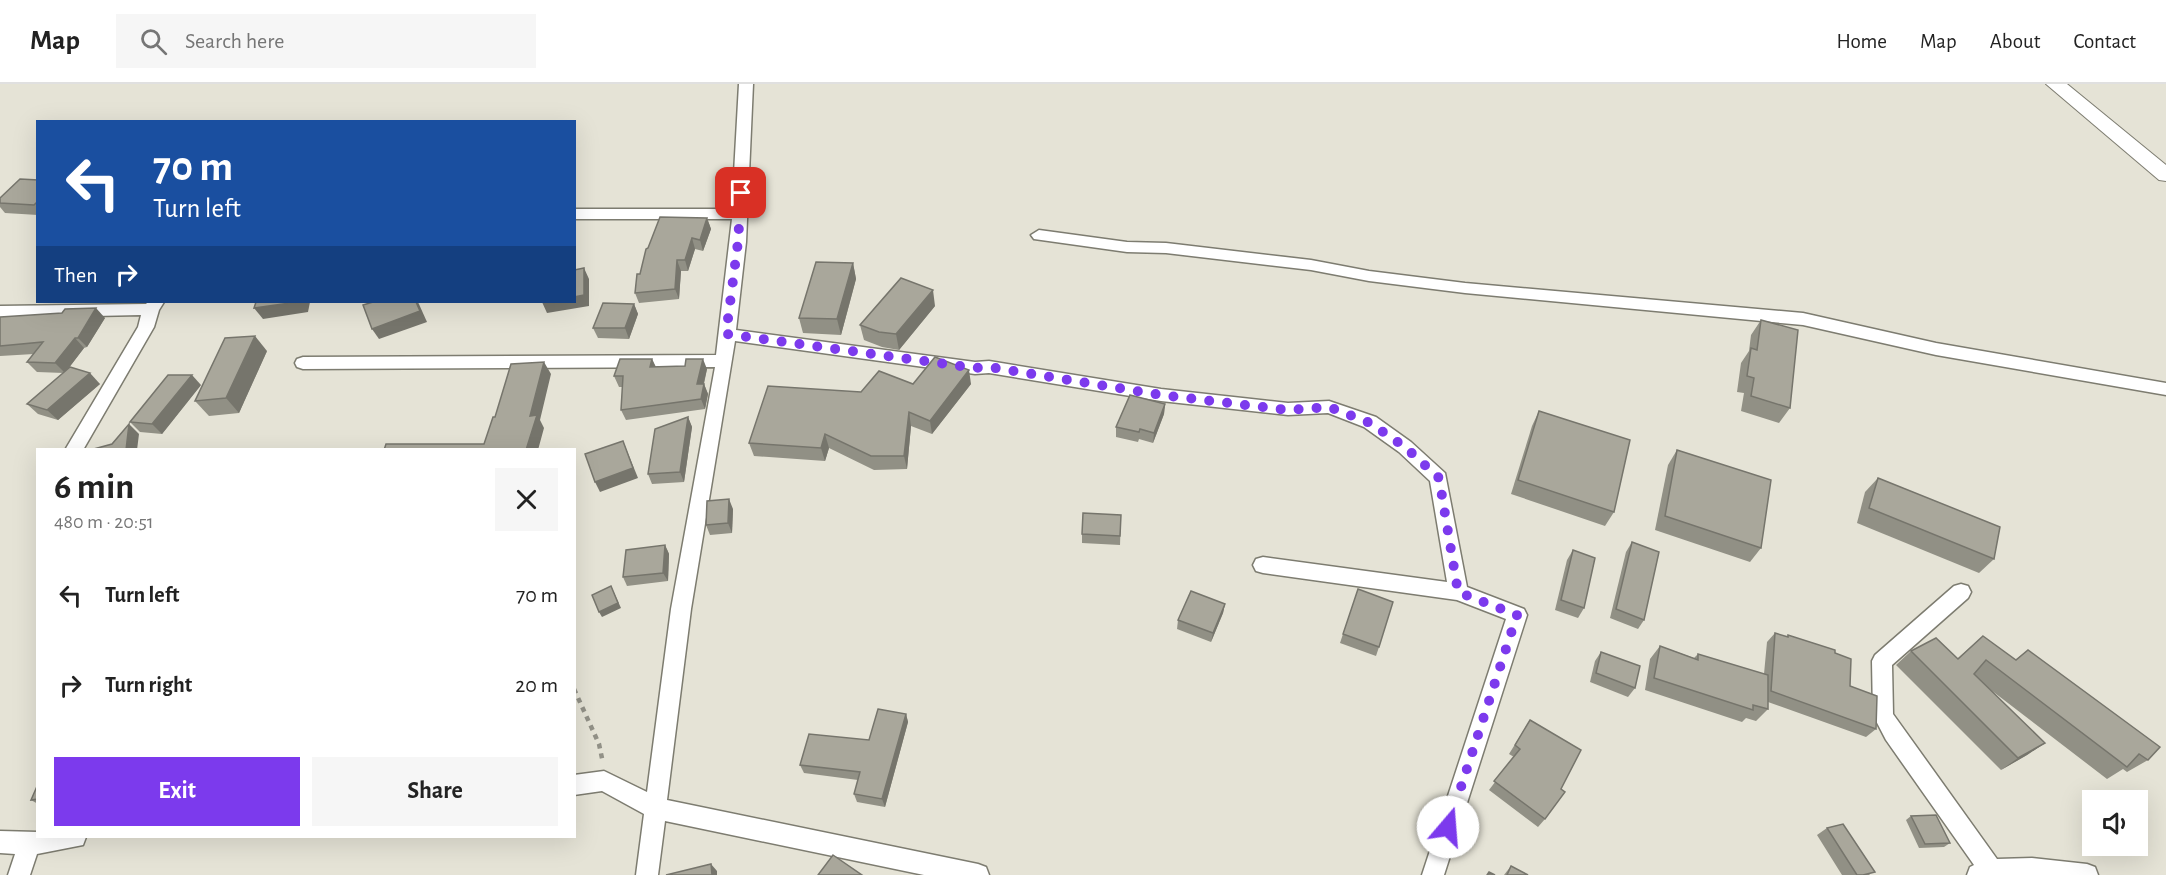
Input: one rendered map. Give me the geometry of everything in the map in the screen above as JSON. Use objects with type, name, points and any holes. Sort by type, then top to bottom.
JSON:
[{"type":"street","points":[[646,875],[681,609],[724,361],[740,214],[746,84]]},
{"type":"street","points":[[2055,84],[2166,175]]},
{"type":"street","points":[[576,214],[740,214]]},
{"type":"street","points":[[1039,235],[1127,247],[1166,248],[1311,265],[1369,276],[1465,288],[1803,319],[1936,349],[2166,389]]},
{"type":"street","points":[[0,312],[154,305],[146,327],[75,448]]},
{"type":"street","points":[[726,334],[975,368],[989,367],[1161,395],[1288,410],[1329,407],[1370,423],[1405,447],[1439,478],[1458,592]]},
{"type":"street","points":[[303,363],[724,361]]},
{"type":"street","points":[[1263,566],[1458,592],[1517,615],[1433,875]]},
{"type":"street","points":[[1961,592],[1882,661],[1883,715],[1984,873],[2086,875]]},
{"type":"street","points":[[576,784],[604,781],[654,808],[978,875]]},
{"type":"street","points":[[0,842],[29,843],[67,838]]},
{"type":"street","points":[[19,875],[29,843]]},
{"type":"path","points":[[576,695],[580,708],[602,747],[604,781]]},
{"type":"building","points":[[20,179],[36,180],[36,203],[34,205],[0,203],[0,198]]},
{"type":"building","points":[[660,217],[707,218],[700,240],[692,238],[685,260],[677,260],[675,289],[635,293],[637,274],[640,274],[646,249]]},
{"type":"building","points":[[816,262],[853,263],[837,319],[799,318]]},
{"type":"building","points":[[584,268],[584,295],[576,297],[576,270]]},
{"type":"building","points":[[901,278],[933,290],[896,334],[879,332],[860,325]]},
{"type":"building","points":[[256,303],[290,303],[254,308]]},
{"type":"building","points":[[416,303],[420,311],[372,329],[363,305]]},
{"type":"building","points":[[603,303],[634,304],[625,328],[593,328]]},
{"type":"building","points":[[96,308],[78,338],[75,338],[55,363],[27,362],[43,342],[0,346],[0,317],[62,313],[65,309]]},
{"type":"building","points":[[1761,320],[1798,330],[1790,408],[1751,396],[1754,378],[1747,376],[1751,348],[1757,350]]},
{"type":"building","points":[[255,336],[226,398],[195,401],[225,338]]},
{"type":"building","points":[[935,357],[969,370],[930,421],[909,412],[904,456],[871,456],[825,434],[821,448],[749,443],[768,386],[861,392],[879,371],[913,384]]},
{"type":"building","points":[[620,359],[652,359],[650,367],[685,366],[686,359],[703,359],[697,384],[704,384],[701,399],[621,410],[623,376],[614,376]]},
{"type":"building","points":[[544,362],[530,416],[537,415],[527,448],[385,448],[386,444],[484,444],[511,364]]},
{"type":"building","points":[[70,367],[90,373],[47,410],[27,404]]},
{"type":"building","points":[[168,375],[192,375],[152,424],[130,422]]},
{"type":"building","points":[[1130,395],[1165,404],[1154,433],[1116,427]]},
{"type":"building","points":[[1539,411],[1630,440],[1614,512],[1518,480]]},
{"type":"building","points":[[688,417],[680,472],[648,474],[655,429]]},
{"type":"building","points":[[129,424],[126,448],[97,448],[112,444]]},
{"type":"building","points":[[623,441],[633,468],[595,482],[585,454]]},
{"type":"building","points":[[1677,450],[1771,480],[1761,548],[1665,516]]},
{"type":"building","points":[[1878,478],[2000,527],[1994,559],[1869,508]]},
{"type":"building","points":[[729,499],[728,523],[706,525],[707,501]]},
{"type":"building","points":[[1083,513],[1121,515],[1120,536],[1082,534]]},
{"type":"building","points":[[1632,542],[1659,552],[1644,620],[1616,609]]},
{"type":"building","points":[[665,545],[663,573],[623,577],[626,550]]},
{"type":"building","points":[[1573,550],[1595,558],[1584,608],[1561,600]]},
{"type":"building","points":[[611,586],[618,603],[599,612],[592,595]]},
{"type":"building","points":[[1358,589],[1393,602],[1379,647],[1343,634]]},
{"type":"building","points":[[1191,591],[1225,604],[1213,633],[1178,620]]},
{"type":"building","points":[[1775,633],[1835,650],[1835,653],[1851,659],[1850,686],[1877,696],[1876,729],[1771,691]]},
{"type":"building","points":[[1983,636],[2016,660],[2028,650],[2160,747],[2148,760],[2139,754],[2127,767],[1986,660],[1974,674],[2045,743],[2018,758],[1911,651],[1936,638],[1958,659]]},
{"type":"building","points":[[1660,646],[1698,660],[1698,654],[1768,675],[1768,709],[1753,705],[1753,710],[1654,678]]},
{"type":"building","points":[[1601,652],[1640,666],[1635,688],[1596,673]]},
{"type":"building","points":[[878,709],[906,714],[882,799],[854,794],[860,772],[800,765],[809,734],[869,740]]},
{"type":"building","points":[[1530,720],[1581,750],[1561,789],[1565,792],[1545,819],[1494,781],[1520,749],[1515,745]]},
{"type":"building","points":[[36,789],[36,799],[31,800]]},
{"type":"building","points":[[1936,815],[1950,843],[1925,844],[1911,816]]},
{"type":"building","points":[[1843,824],[1875,872],[1857,875],[1827,828]]},
{"type":"building","points":[[833,855],[862,875],[818,875]]},
{"type":"building","points":[[711,864],[712,875],[666,875]]},
{"type":"building","points":[[1511,866],[1528,875],[1507,875]]},
{"type":"route","points":[[741,193],[738,242],[726,334],[975,368],[989,367],[1161,395],[1288,410],[1329,407],[1370,423],[1405,447],[1439,478],[1458,592],[1517,615],[1448,827]]}]
